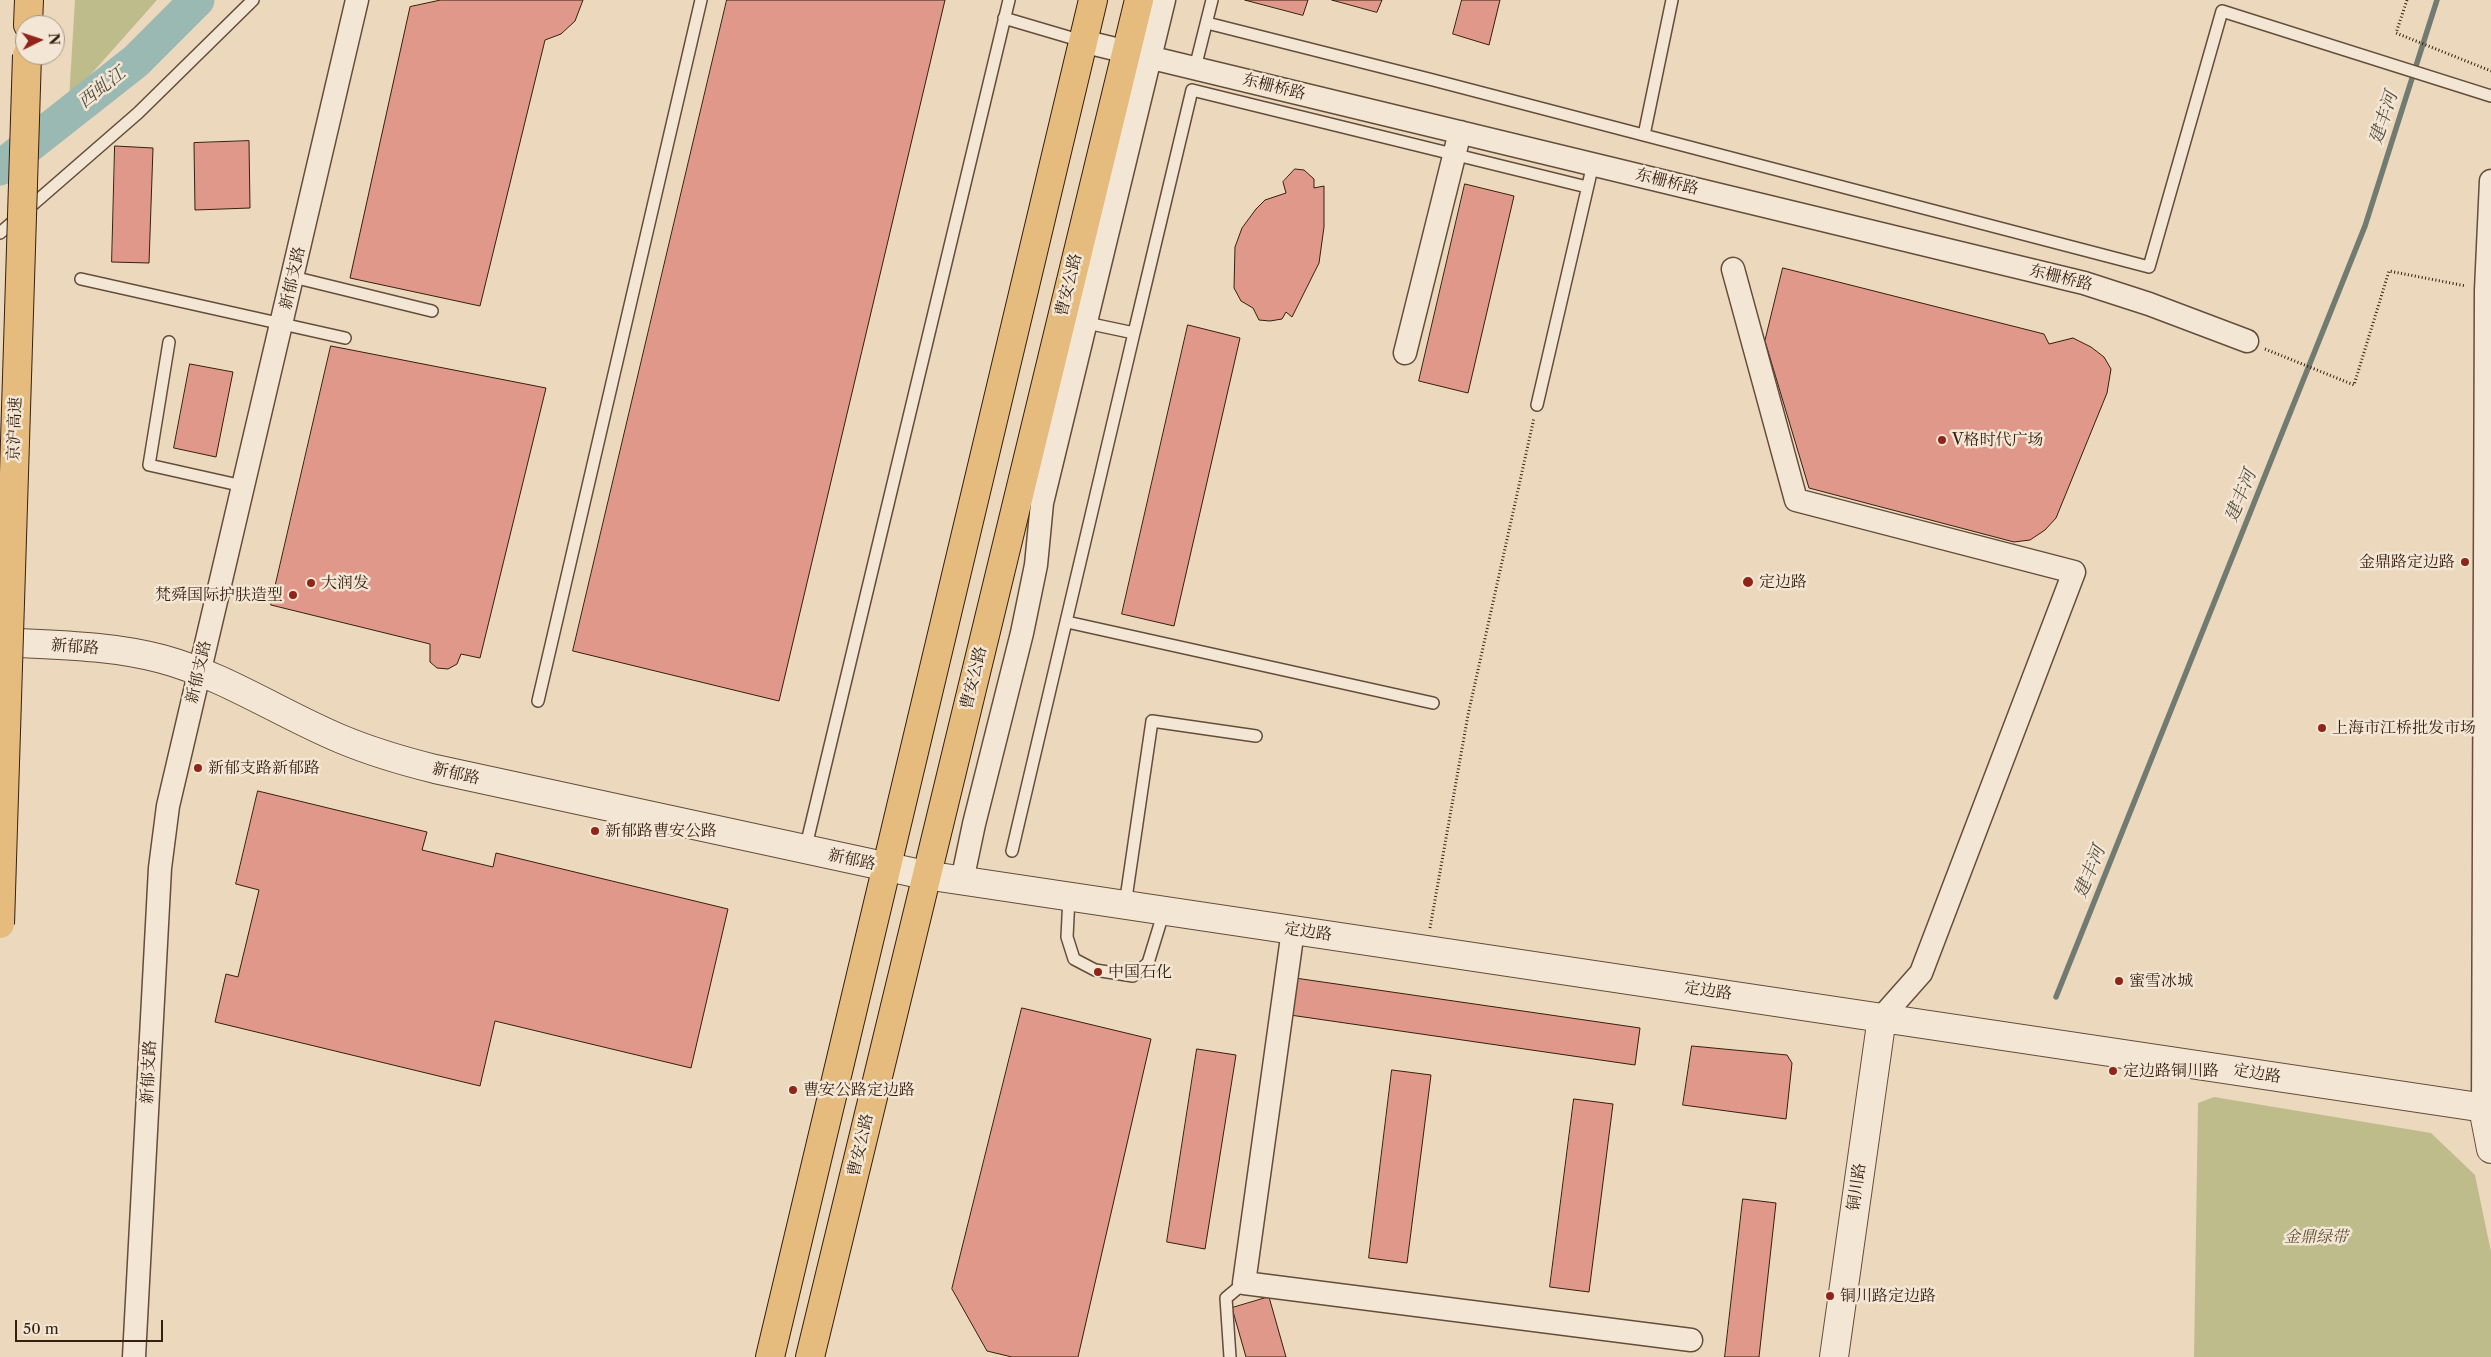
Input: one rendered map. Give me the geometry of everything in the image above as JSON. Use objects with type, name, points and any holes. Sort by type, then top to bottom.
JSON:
[{"type":"highway","points":[[28,15],[29,0]]},
{"type":"highway","points":[[770,1357],[1093,0]]},
{"type":"highway","name":"曹安公路","points":[[810,1357],[925,875],[1074,321],[1139,54],[1139,0]]},
{"type":"highway","name":"京沪高速","points":[[0,924],[27,65]]},
{"type":"street","name":"新郁支路","points":[[134,1357],[160,868],[168,806],[294,277],[357,0]]},
{"type":"street","points":[[1139,54],[1164,0]]},
{"type":"street","name":"东栅桥路","points":[[1082,41],[1139,54],[1194,79],[1460,132],[2084,283],[2149,304],[2247,341]]},
{"type":"street","points":[[1405,353],[1460,132]]},
{"type":"street","points":[[2491,181],[2488,290],[2487,1108],[2491,1149]]},
{"type":"street","points":[[1733,269],[1796,500],[2074,572],[1921,973],[1882,1017]]},
{"type":"street","points":[[962,881],[974,824],[1022,633],[1036,565],[1042,503],[1074,321]]},
{"type":"street","name":"新郁路","points":[[0,642],[118,650],[162,659],[199,671],[341,739],[388,756],[435,769],[925,875]]},
{"type":"street","name":"定边路","points":[[925,875],[2487,1108]]},
{"type":"street","points":[[1293,930],[1244,1283],[1691,1340]]},
{"type":"street","name":"铜川路","points":[[1834,1357],[1882,1017]]},
{"type":"lane","points":[[0,233],[138,113],[253,0]]},
{"type":"lane","points":[[538,702],[701,0]]},
{"type":"lane","points":[[805,850],[1009,0]]},
{"type":"lane","points":[[1012,851],[1212,0]]},
{"type":"lane","points":[[1644,135],[1672,0]]},
{"type":"lane","points":[[1207,23],[2149,267],[2222,11],[2491,96]]},
{"type":"lane","points":[[1004,18],[1082,41]]},
{"type":"lane","points":[[1194,79],[1454,154],[1588,187]]},
{"type":"lane","points":[[1537,405],[1593,164]]},
{"type":"lane","points":[[294,277],[432,311]]},
{"type":"lane","points":[[81,279],[345,338]]},
{"type":"lane","points":[[1074,321],[1134,333]]},
{"type":"lane","points":[[169,342],[148,465],[243,486]]},
{"type":"lane","points":[[1067,622],[1433,703]]},
{"type":"lane","points":[[1125,905],[1152,720],[1256,736]]},
{"type":"lane","points":[[1069,897],[1067,937],[1074,959],[1095,970],[1133,976],[1148,963],[1164,911]]},
{"type":"lane","points":[[1230,1357],[1226,1298],[1244,1283]]},
{"type":"path","points":[[2407,0],[2396,33],[2453,54],[2491,71]]},
{"type":"path","points":[[2247,341],[2354,385],[2389,270],[2488,290]]},
{"type":"path","points":[[1426,950],[1468,715],[1537,405]]},
{"type":"green space","points":[[75,0],[157,0],[69,99]]},
{"type":"green space","name":"金鼎绿带","points":[[2214,1097],[2431,1133],[2475,1175],[2491,1252],[2491,1357],[2194,1357],[2198,1103]]},
{"type":"building","points":[[441,0],[583,0],[575,21],[561,34],[545,40],[480,306],[350,278],[410,7]]},
{"type":"building","points":[[727,0],[945,0],[779,701],[573,651]]},
{"type":"building","points":[[1245,0],[1308,0],[1303,15]]},
{"type":"building","points":[[1332,0],[1382,0],[1377,12]]},
{"type":"building","points":[[1462,0],[1500,0],[1489,45],[1453,34]]},
{"type":"building","points":[[249,141],[250,208],[195,210],[194,143]]},
{"type":"building","points":[[115,146],[153,148],[149,263],[112,262]]},
{"type":"building","points":[[1295,169],[1304,170],[1314,179],[1314,188],[1324,186],[1324,227],[1319,263],[1292,317],[1286,312],[1282,319],[1259,320],[1253,308],[1241,301],[1234,288],[1235,247],[1242,228],[1256,209],[1265,200],[1286,193],[1283,182]]},
{"type":"building","points":[[1465,184],[1514,196],[1468,393],[1419,381]]},
{"type":"building","name":"V格时代广场","points":[[1783,268],[2044,334],[2049,344],[2073,338],[2091,347],[2104,357],[2111,369],[2107,393],[2056,518],[2045,530],[2030,540],[2014,542],[1809,488],[1765,341]]},
{"type":"building","points":[[1188,325],[1240,338],[1174,626],[1122,614]]},
{"type":"building","points":[[331,346],[546,388],[480,658],[461,654],[457,664],[448,669],[437,668],[430,662],[430,644],[271,605]]},
{"type":"building","points":[[190,364],[233,372],[216,457],[174,448]]},
{"type":"building","points":[[258,791],[427,832],[422,850],[493,867],[496,853],[728,909],[691,1068],[495,1021],[480,1086],[215,1022],[226,974],[238,977],[259,890],[236,884]]},
{"type":"building","points":[[1295,978],[1640,1028],[1635,1065],[1290,1015]]},
{"type":"building","points":[[1022,1008],[1151,1039],[1078,1357],[1012,1357],[987,1351],[952,1289]]},
{"type":"building","points":[[1692,1046],[1787,1055],[1792,1063],[1786,1119],[1683,1105]]},
{"type":"building","points":[[1197,1049],[1236,1055],[1205,1249],[1167,1242]]},
{"type":"building","points":[[1392,1070],[1431,1075],[1407,1263],[1369,1258]]},
{"type":"building","points":[[1574,1099],[1613,1104],[1589,1292],[1550,1287]]},
{"type":"building","points":[[1743,1199],[1776,1203],[1759,1357],[1725,1357]]},
{"type":"building","points":[[1269,1297],[1286,1357],[1246,1357],[1232,1308]]},
{"type":"waterway","name":"西虬江","points":[[0,168],[136,61],[197,0]]},
{"type":"waterway","name":"建丰河","points":[[2056,997],[2365,226],[2437,0]]},
{"type":"place","name":"V格时代广场","points":[[1942,440]]},
{"type":"place","name":"金鼎路定边路","points":[[2465,562]]},
{"type":"place","name":"定边路","points":[[1748,582]]},
{"type":"place","name":"大润发","points":[[311,583]]},
{"type":"place","name":"梵舜国际护肤造型","points":[[293,595]]},
{"type":"place","name":"上海市江桥批发市场","points":[[2322,728]]},
{"type":"place","name":"新郁支路新郁路","points":[[198,768]]},
{"type":"place","name":"新郁路曹安公路","points":[[595,831]]},
{"type":"place","name":"中国石化","points":[[1098,972]]},
{"type":"place","name":"蜜雪冰城","points":[[2119,981]]},
{"type":"place","name":"定边路铜川路","points":[[2113,1071]]},
{"type":"place","name":"曹安公路定边路","points":[[793,1090]]},
{"type":"place","name":"铜川路定边路","points":[[1830,1296]]}]
